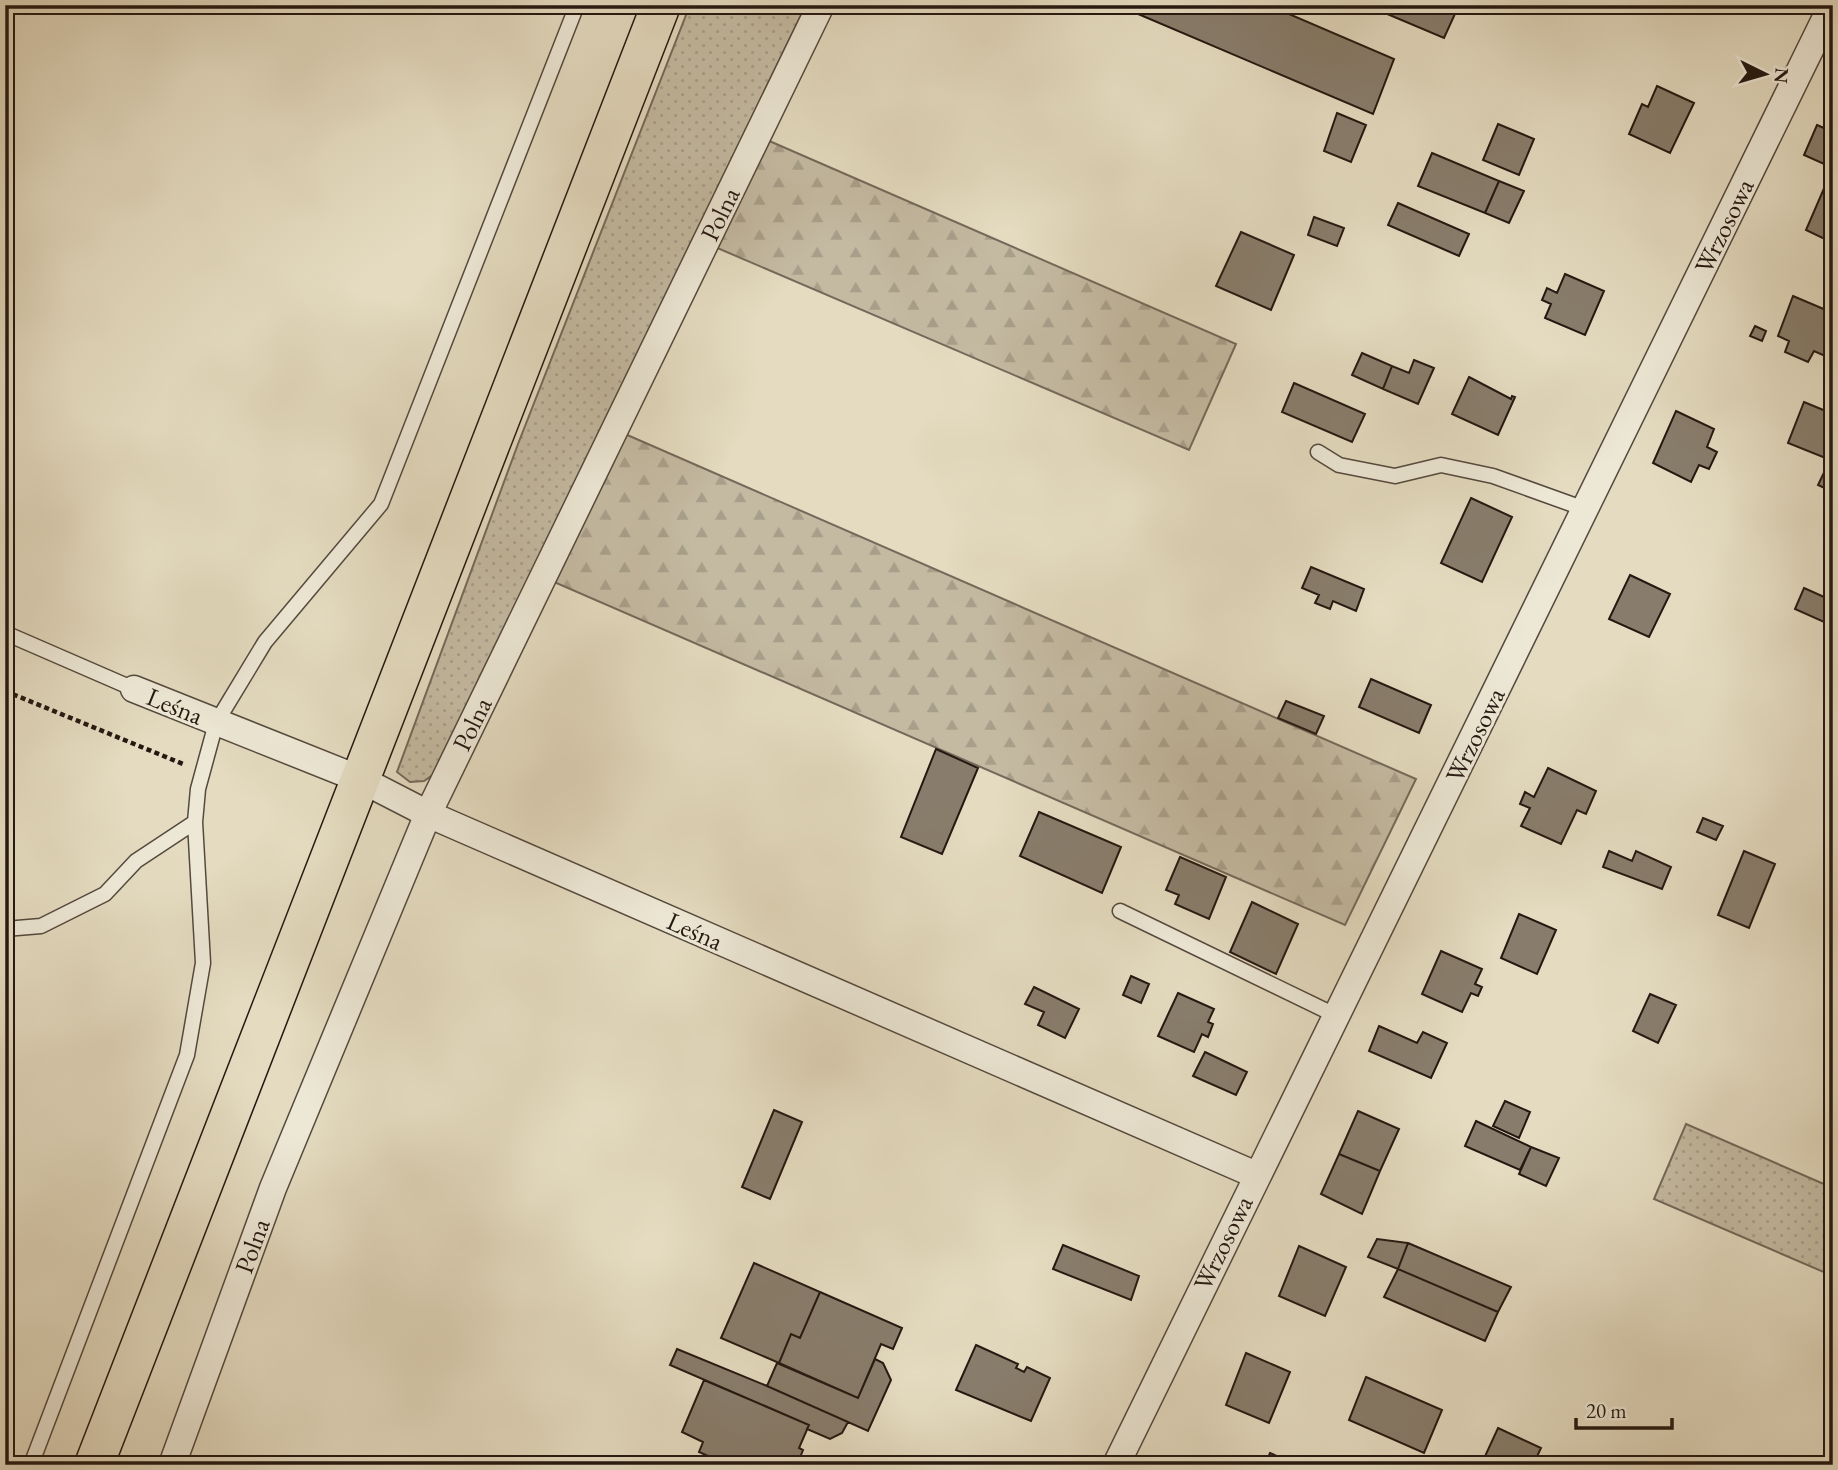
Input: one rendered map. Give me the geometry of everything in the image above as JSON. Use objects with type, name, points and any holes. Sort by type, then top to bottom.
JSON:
[{"type":"main road","points":[[94,1465],[661,5]]},
{"type":"street","name":"Polna","points":[[172,1465],[273,1188],[428,814],[821,5]]},
{"type":"street","name":"Wrzosowa","points":[[1116,1465],[1832,5]]},
{"type":"street","name":"Leśna","points":[[134,689],[362,780],[428,814],[1256,1175]]},
{"type":"lane","points":[[31,1465],[187,1055],[203,963],[195,822],[202,772],[216,723],[265,642],[381,504],[577,5]]},
{"type":"lane","points":[[1318,452],[1339,465],[1395,476],[1441,465],[1493,476],[1585,509]]},
{"type":"lane","points":[[5,632],[134,689]]},
{"type":"lane","points":[[5,929],[41,926],[105,894],[135,861],[195,822]]},
{"type":"lane","points":[[1121,911],[1337,1016]]},
{"type":"path","points":[[5,691],[202,772]]},
{"type":"green space","points":[[690,5],[806,5],[434,774],[424,781],[410,782],[397,772],[518,444]]},
{"type":"green space","points":[[767,140],[1236,344],[1189,450],[715,247]]},
{"type":"green space","points":[[625,434],[1416,779],[1345,925],[554,582]]},
{"type":"green space","points":[[1686,1124],[1833,1188],[1833,1276],[1654,1199]]},
{"type":"building","points":[[1117,5],[1268,5],[1394,59],[1373,114]]},
{"type":"building","points":[[1366,5],[1459,5],[1444,38]]},
{"type":"building","points":[[1657,86],[1694,103],[1670,153],[1629,134],[1642,104],[1648,107]]},
{"type":"building","points":[[1337,113],[1366,125],[1351,162],[1324,151]]},
{"type":"building","points":[[1498,124],[1534,139],[1519,175],[1483,160]]},
{"type":"building","points":[[1817,125],[1833,132],[1833,168],[1804,155]]},
{"type":"building","points":[[1432,153],[1499,181],[1485,213],[1418,186]]},
{"type":"building","points":[[1499,181],[1524,191],[1509,223],[1485,213]]},
{"type":"building","points":[[1825,186],[1833,189],[1833,243],[1806,230]]},
{"type":"building","points":[[1398,203],[1469,234],[1459,256],[1388,225]]},
{"type":"building","points":[[1314,217],[1344,228],[1337,246],[1308,235]]},
{"type":"building","points":[[1241,232],[1294,255],[1271,310],[1216,286]]},
{"type":"building","points":[[1565,274],[1604,291],[1585,335],[1545,318],[1551,304],[1542,300],[1547,288],[1557,293]]},
{"type":"building","points":[[1793,296],[1833,313],[1832,359],[1814,351],[1808,362],[1785,352],[1789,341],[1778,336]]},
{"type":"building","points":[[1755,326],[1766,331],[1762,341],[1750,336]]},
{"type":"building","points":[[1362,353],[1392,366],[1383,389],[1352,375]]},
{"type":"building","points":[[1414,360],[1434,368],[1418,404],[1383,389],[1392,366],[1409,373]]},
{"type":"building","points":[[1469,377],[1511,399],[1512,396],[1515,397],[1498,435],[1452,414]]},
{"type":"building","points":[[1294,383],[1365,414],[1352,442],[1282,412]]},
{"type":"building","points":[[1804,402],[1833,414],[1833,461],[1788,443]]},
{"type":"building","points":[[1676,411],[1714,429],[1707,447],[1717,452],[1709,469],[1699,465],[1691,482],[1653,463]]},
{"type":"building","points":[[1830,460],[1833,461],[1833,492],[1818,485]]},
{"type":"building","points":[[1471,498],[1512,517],[1482,582],[1441,563]]},
{"type":"building","points":[[1311,567],[1364,589],[1356,611],[1333,601],[1330,609],[1315,603],[1319,595],[1302,588]]},
{"type":"building","points":[[1630,575],[1670,594],[1649,637],[1609,619]]},
{"type":"building","points":[[1804,588],[1833,601],[1833,626],[1795,609]]},
{"type":"building","points":[[1371,679],[1431,705],[1419,733],[1359,707]]},
{"type":"building","points":[[1286,701],[1324,716],[1316,734],[1278,718]]},
{"type":"building","points":[[936,749],[978,768],[942,854],[901,837]]},
{"type":"building","points":[[1548,768],[1596,791],[1586,814],[1577,810],[1561,844],[1521,826],[1530,808],[1520,804],[1525,792],[1534,797]]},
{"type":"building","points":[[1039,812],[1121,847],[1102,893],[1020,856]]},
{"type":"building","points":[[1703,818],[1723,826],[1716,840],[1697,832]]},
{"type":"building","points":[[1609,851],[1632,861],[1636,851],[1671,867],[1662,889],[1603,867]]},
{"type":"building","points":[[1744,851],[1775,864],[1749,928],[1718,915]]},
{"type":"building","points":[[1180,857],[1226,877],[1209,919],[1175,904],[1179,895],[1166,890]]},
{"type":"building","points":[[1252,902],[1298,924],[1276,974],[1230,952]]},
{"type":"building","points":[[1519,914],[1556,930],[1537,974],[1501,958]]},
{"type":"building","points":[[1441,951],[1482,969],[1475,984],[1482,987],[1478,996],[1471,993],[1462,1012],[1422,994]]},
{"type":"building","points":[[1131,976],[1149,984],[1141,1003],[1123,995]]},
{"type":"building","points":[[1034,987],[1079,1009],[1065,1038],[1038,1025],[1044,1012],[1025,1004]]},
{"type":"building","points":[[1178,993],[1214,1009],[1208,1022],[1213,1024],[1208,1037],[1202,1034],[1194,1052],[1158,1036]]},
{"type":"building","points":[[1650,994],[1676,1005],[1658,1043],[1633,1031]]},
{"type":"building","points":[[1379,1026],[1417,1043],[1423,1032],[1447,1043],[1431,1078],[1369,1051]]},
{"type":"building","points":[[1205,1052],[1247,1072],[1236,1095],[1193,1076]]},
{"type":"building","points":[[1505,1101],[1530,1112],[1519,1138],[1493,1126]]},
{"type":"building","points":[[774,1110],[802,1122],[770,1199],[742,1187]]},
{"type":"building","points":[[1358,1111],[1399,1129],[1380,1171],[1339,1154]]},
{"type":"building","points":[[1476,1121],[1531,1147],[1520,1170],[1465,1146]]},
{"type":"building","points":[[1531,1147],[1559,1158],[1546,1186],[1519,1174]]},
{"type":"building","points":[[1339,1154],[1380,1171],[1362,1214],[1321,1194]]},
{"type":"building","points":[[1377,1239],[1408,1243],[1398,1269],[1368,1257]]},
{"type":"building","points":[[1408,1243],[1511,1287],[1498,1312],[1398,1269]]},
{"type":"building","points":[[1063,1245],[1139,1276],[1131,1300],[1053,1269]]},
{"type":"building","points":[[1299,1246],[1346,1267],[1325,1316],[1279,1296]]},
{"type":"building","points":[[754,1263],[820,1292],[800,1338],[791,1334],[779,1363],[721,1338]]},
{"type":"building","points":[[1398,1269],[1498,1312],[1485,1341],[1384,1297]]},
{"type":"building","points":[[820,1292],[902,1328],[893,1349],[881,1344],[858,1398],[779,1363],[791,1334],[800,1338]]},
{"type":"building","points":[[976,1345],[1018,1364],[1016,1368],[1024,1372],[1027,1367],[1050,1378],[1031,1421],[956,1390]]},
{"type":"building","points":[[677,1349],[848,1422],[842,1433],[830,1439],[807,1429],[809,1425],[670,1365]]},
{"type":"building","points":[[1246,1353],[1290,1372],[1269,1423],[1226,1405]]},
{"type":"building","points":[[875,1359],[883,1363],[891,1380],[868,1431],[767,1386],[777,1363],[858,1398]]},
{"type":"building","points":[[1366,1377],[1442,1410],[1424,1453],[1349,1420]]},
{"type":"building","points":[[704,1380],[809,1425],[799,1448],[803,1450],[797,1465],[756,1465],[744,1459],[742,1465],[728,1465],[699,1452],[703,1442],[682,1432]]},
{"type":"building","points":[[1498,1428],[1541,1448],[1533,1465],[1481,1465]]},
{"type":"building","points":[[1270,1453],[1296,1465],[1265,1465]]}]
